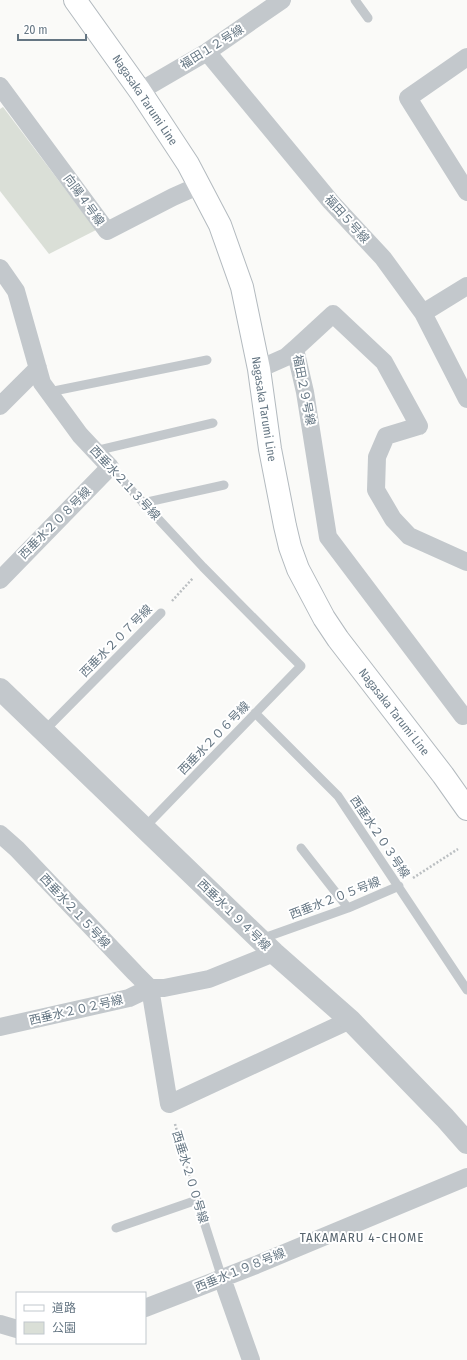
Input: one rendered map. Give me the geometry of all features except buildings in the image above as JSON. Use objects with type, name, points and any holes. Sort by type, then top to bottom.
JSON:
[{"type":"main road","name":"Nagasaka Tarumi Line","points":[[75,0],[140,91],[188,164],[220,225],[242,287],[259,369],[270,449],[285,526],[298,569],[324,618],[338,639],[467,809]]},
{"type":"street","name":"福田１２号線","points":[[140,91],[207,52],[282,0]]},
{"type":"street","name":"福田５号線","points":[[207,52],[331,202],[383,258],[423,313],[467,398]]},
{"type":"street","points":[[467,57],[408,98],[467,192]]},
{"type":"street","name":"向陽４号線","points":[[0,86],[107,231],[173,197],[200,185]]},
{"type":"street","name":"西垂水２１３号線","points":[[0,268],[16,291],[42,383],[80,435],[110,467]]},
{"type":"street","points":[[423,313],[467,286]]},
{"type":"street","name":"福田２９号線","points":[[463,716],[328,537],[306,392],[296,349],[333,314],[384,362],[419,426],[386,436],[377,457],[376,490],[393,519],[409,536],[467,562]]},
{"type":"street","points":[[259,369],[286,358],[296,349]]},
{"type":"street","points":[[0,406],[38,368]]},
{"type":"street","name":"西垂水２０８号線","points":[[0,580],[110,467]]},
{"type":"street","name":"西垂水１９４号線","points":[[0,689],[266,946],[350,1020],[445,1118],[467,1143]]},
{"type":"street","name":"西垂水２１５号線","points":[[0,834],[17,848],[150,988]]},
{"type":"street","points":[[266,946],[209,979],[164,988],[150,988],[169,1104],[350,1020]]},
{"type":"street","name":"西垂水２０２号線","points":[[0,1027],[129,998],[150,988]]},
{"type":"street","name":"西垂水１９８号線","points":[[146,1308],[222,1278],[467,1177]]},
{"type":"street","name":"西垂水２００号線","points":[[222,1278],[251,1360]]},
{"type":"street","points":[[0,1324],[16,1330]]},
{"type":"lane","points":[[355,0],[368,18]]},
{"type":"lane","points":[[49,392],[207,360]]},
{"type":"lane","points":[[95,452],[213,423]]},
{"type":"lane","name":"西垂水２１３号線","points":[[110,467],[203,567],[301,666]]},
{"type":"lane","points":[[143,503],[224,486]]},
{"type":"lane","name":"西垂水２０７号線","points":[[44,731],[161,613]]},
{"type":"lane","name":"西垂水２０６号線","points":[[144,828],[301,666]]},
{"type":"lane","name":"西垂水２０３号線","points":[[255,713],[338,796],[467,990]]},
{"type":"lane","points":[[301,848],[348,908]]},
{"type":"lane","name":"西垂水２０５号線","points":[[266,946],[399,886]]},
{"type":"lane","points":[[116,1228],[197,1200]]},
{"type":"lane","name":"西垂水２００号線","points":[[197,1200],[222,1278]]},
{"type":"path","name":"西垂水２０７号線","points":[[161,613],[203,567]]},
{"type":"path","name":"西垂水２０５号線","points":[[399,886],[458,850]]},
{"type":"path","name":"西垂水２００号線","points":[[169,1104],[197,1200]]},
{"type":"green space","points":[[3,107],[96,230],[49,254],[0,191],[0,109]]},
{"type":"district","name":"TAKAMARU 4-CHOME","points":[[362,1237]]}]
